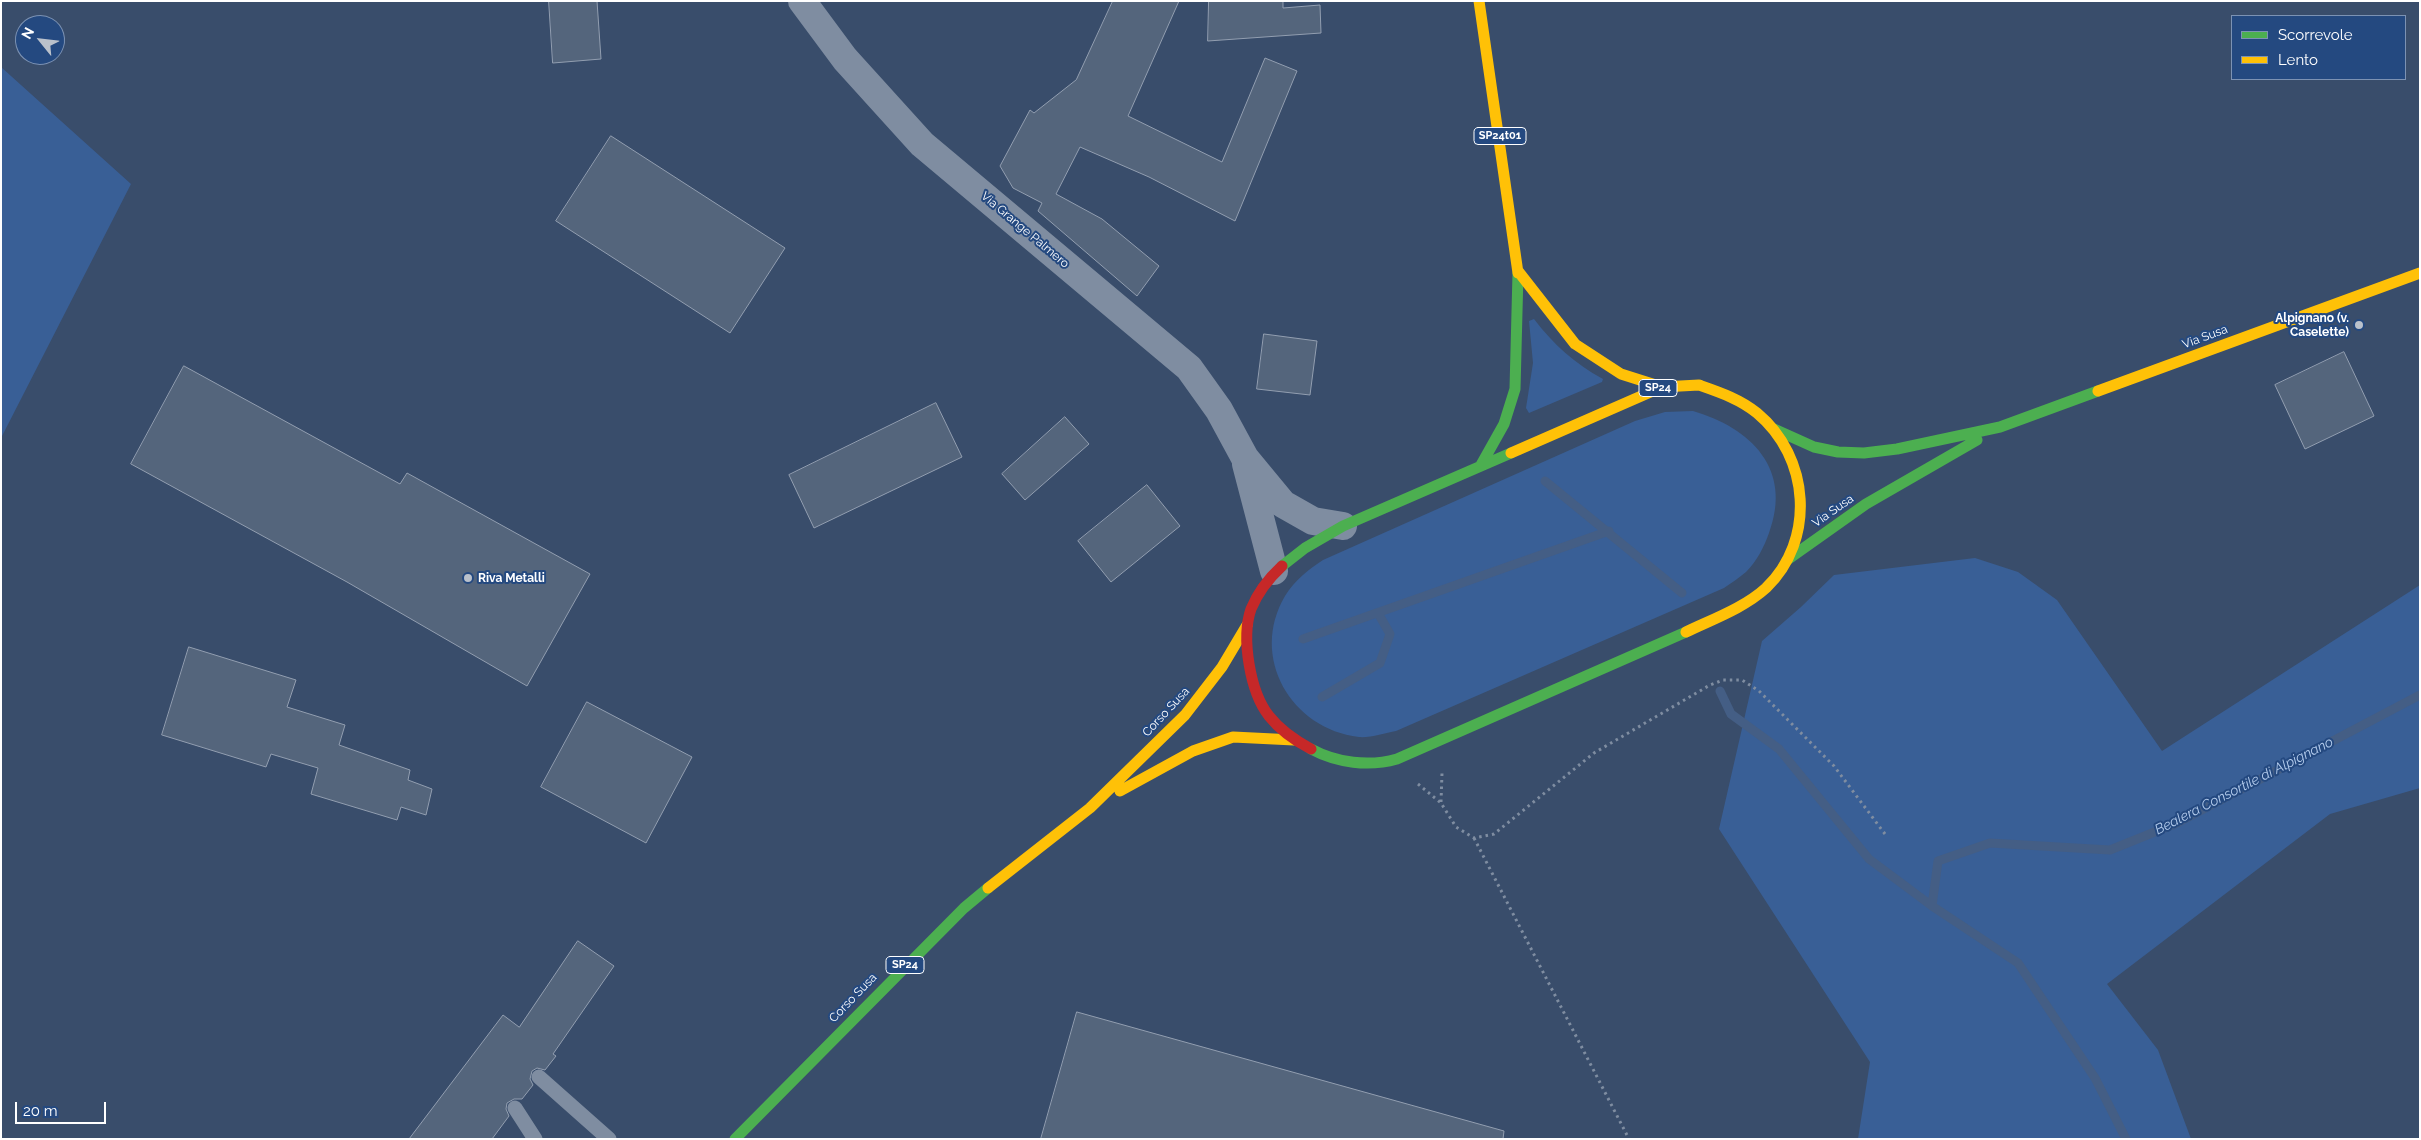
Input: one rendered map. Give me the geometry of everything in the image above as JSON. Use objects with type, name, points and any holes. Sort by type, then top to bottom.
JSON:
[{"type":"main road","name":"SP24t01","points":[[1479,1],[1518,271],[1515,389],[1504,424],[1481,465]]},
{"type":"main road","name":"SP24t01","points":[[1518,271],[1574,344],[1621,374],[1662,387]]},
{"type":"main road","name":"Via Susa","points":[[1774,429],[1814,447],[1838,452],[1864,453],[1897,449],[2000,427],[2420,273]]},
{"type":"main road","name":"SP24","points":[[1699,385],[1726,394],[1753,410],[1774,429],[1794,463],[1802,497],[1802,515],[1798,536],[1787,560],[1772,581],[1754,599],[1699,626],[1452,736],[1391,761],[1351,762],[1322,756],[1294,740],[1267,713],[1255,686],[1248,654],[1248,624],[1257,596],[1274,571],[1305,547],[1343,526],[1662,387],[1699,385]]},
{"type":"main road","name":"Via Susa","points":[[1787,560],[1866,504],[2000,427]]},
{"type":"main road","name":"Corso Susa","points":[[735,1139],[964,908],[1007,871],[1090,808],[1185,715],[1222,667],[1248,624]]},
{"type":"main road","name":"Corso Susa","points":[[1090,808],[1193,751],[1233,737],[1294,740]]},
{"type":"street","name":"Via Grange Palmero","points":[[802,1],[844,59],[922,144],[1189,368],[1219,410],[1245,458],[1283,504],[1313,521],[1343,526]]},
{"type":"street","name":"Via Grange Palmero","points":[[1245,458],[1274,571]]},
{"type":"lane","points":[[539,1077],[609,1139]]},
{"type":"lane","points":[[515,1108],[535,1139]]},
{"type":"path","points":[[1474,838],[1494,834],[1594,753],[1710,685],[1723,680],[1742,680],[1760,691],[1834,766],[1885,834]]},
{"type":"path","points":[[1441,803],[1456,827],[1474,838],[1629,1139]]},
{"type":"shaded area","points":[[1,67],[131,184],[1,438]]},
{"type":"shaded area","points":[[1534,319],[1565,353],[1603,379],[1602,382],[1529,413],[1526,408],[1533,363],[1529,321]]},
{"type":"shaded area","points":[[1693,411],[1714,418],[1733,428],[1749,440],[1762,454],[1771,471],[1775,489],[1775,510],[1769,533],[1762,549],[1746,572],[1724,588],[1396,731],[1359,737],[1335,731],[1314,720],[1296,705],[1283,686],[1275,665],[1272,643],[1275,619],[1285,596],[1297,580],[1323,560],[1635,421],[1665,412]]},
{"type":"shaded area","points":[[1975,558],[2018,572],[2057,600],[2162,751],[2420,585],[2420,788],[2330,814],[2107,984],[2158,1050],[2191,1139],[1858,1139],[1870,1062],[1719,829],[1762,641],[1834,575]]},
{"type":"building","points":[[549,1],[597,1],[601,59],[553,63]]},
{"type":"building","points":[[1113,1],[1179,1],[1128,116],[1222,162],[1265,58],[1297,71],[1235,221],[1149,177],[1080,147],[1056,194],[1102,219],[1159,266],[1137,296],[1038,211],[1042,203],[1013,188],[1000,166],[1030,110],[1034,113],[1076,80]]},
{"type":"building","points":[[1209,1],[1283,1],[1283,8],[1320,5],[1321,33],[1208,41]]},
{"type":"building","points":[[611,136],[785,248],[730,333],[556,221]]},
{"type":"building","points":[[1264,334],[1317,341],[1310,395],[1257,389]]},
{"type":"building","points":[[2344,352],[2374,416],[2305,449],[2275,385]]},
{"type":"building","points":[[184,366],[400,484],[407,473],[590,574],[527,686],[347,582],[131,464]]},
{"type":"building","points":[[936,403],[962,457],[814,528],[789,475]]},
{"type":"building","points":[[1065,417],[1089,444],[1025,500],[1002,474]]},
{"type":"building","points":[[1147,485],[1180,526],[1111,582],[1078,541]]},
{"type":"building","points":[[189,647],[296,680],[287,707],[345,725],[339,745],[410,770],[408,780],[432,789],[426,815],[401,807],[397,820],[311,794],[318,768],[271,754],[266,767],[162,735]]},
{"type":"building","points":[[587,702],[692,757],[646,843],[541,787]]},
{"type":"building","points":[[578,941],[614,966],[553,1054],[556,1056],[545,1070],[537,1068],[532,1071],[530,1079],[533,1085],[522,1099],[514,1099],[507,1103],[506,1109],[509,1116],[492,1139],[409,1139],[503,1015],[519,1027]]},
{"type":"building","points":[[1077,1012],[1504,1131],[1503,1139],[1041,1139]]},
{"type":"waterway","points":[[1545,481],[1682,593]]},
{"type":"waterway","points":[[1303,639],[1609,531]]},
{"type":"waterway","points":[[1322,697],[1380,663],[1390,634],[1378,613]]},
{"type":"waterway","points":[[1720,691],[1731,714],[1779,749],[1869,859],[1932,906]]},
{"type":"waterway","name":"Bealera Consortile di Alpignano","points":[[2126,1139],[2095,1078],[2018,963],[1932,906],[1938,861],[1990,843],[2110,850],[2177,823],[2420,695]]},
{"type":"traffic: fast","points":[[1481,465],[1504,424],[1515,389],[1518,273]]},
{"type":"traffic: fast","points":[[1774,429],[1814,447],[1838,452],[1864,453],[1897,449],[2000,427],[2098,391]]},
{"type":"traffic: fast","points":[[1787,560],[1866,504],[1977,440]]},
{"type":"traffic: fast","points":[[1282,566],[1305,548],[1343,526],[1511,453]]},
{"type":"traffic: fast","points":[[1311,749],[1331,758],[1353,762],[1375,763],[1397,759],[1686,632]]},
{"type":"traffic: fast","points":[[735,1139],[964,908],[988,888]]},
{"type":"traffic: slow","points":[[1479,1],[1518,273]]},
{"type":"traffic: slow","points":[[1518,271],[1575,344],[1621,374],[1662,387]]},
{"type":"traffic: slow","points":[[2098,391],[2420,273]]},
{"type":"traffic: slow","points":[[1686,632],[1738,607],[1766,588],[1782,569],[1793,547],[1799,523],[1800,499],[1796,475],[1788,452],[1775,431],[1757,413],[1744,404],[1729,396],[1699,385]]},
{"type":"traffic: slow","points":[[1511,453],[1662,387],[1699,385]]},
{"type":"traffic: slow","points":[[988,888],[1090,808],[1185,715],[1222,667],[1247,625]]},
{"type":"traffic: slow","points":[[1120,791],[1193,751],[1233,737],[1294,740]]},
{"type":"traffic: jam","points":[[1282,566],[1264,586],[1251,609],[1247,635],[1249,664],[1257,693],[1262,706],[1269,716],[1288,735],[1311,749]]},
{"type":"place","name":"Alpignano (v. Caselette)","points":[[2359,325]]},
{"type":"place","name":"Riva Metalli","points":[[468,578]]}]
